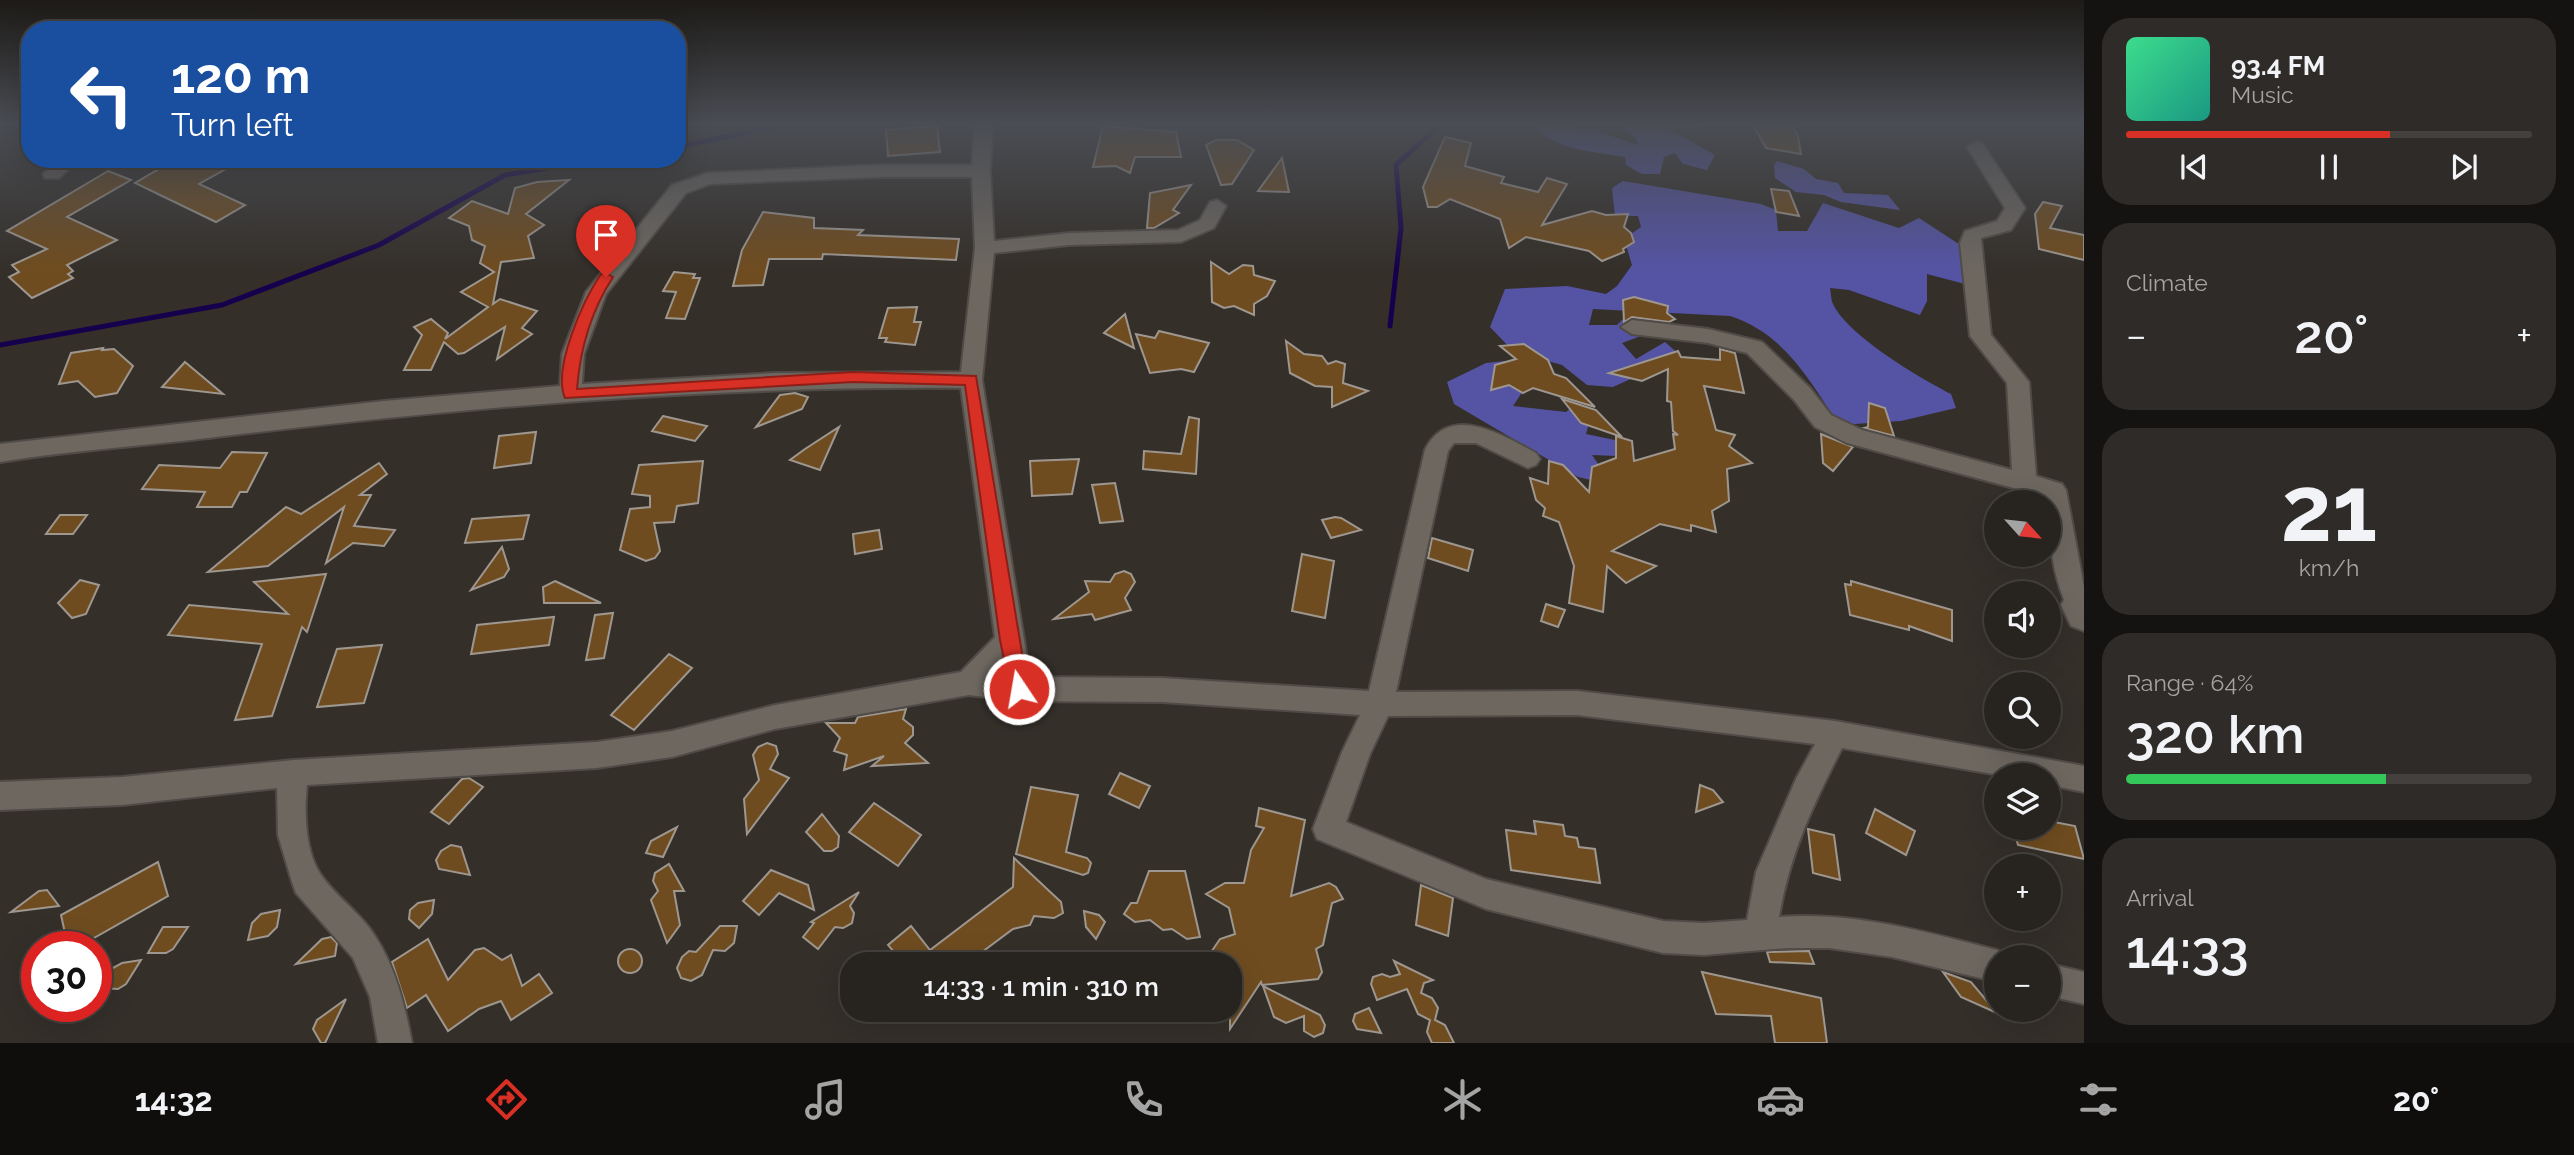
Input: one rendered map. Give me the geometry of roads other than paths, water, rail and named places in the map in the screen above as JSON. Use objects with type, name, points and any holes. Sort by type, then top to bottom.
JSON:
[{"type":"street","points":[[570,394],[572,354],[596,292],[679,189],[708,179],[865,172]]},
{"type":"street","points":[[981,172],[985,248],[971,380],[1009,640],[1019,689]]},
{"type":"street","points":[[1992,172],[2015,208],[2013,217],[2002,228],[1972,235],[1970,243],[1980,336],[2018,382],[2024,481]]},
{"type":"street","points":[[985,248],[1069,239],[1181,236],[1207,223],[1217,206]]},
{"type":"street","points":[[1632,327],[1708,336],[1754,347],[1830,426],[1855,437],[2054,490],[2068,579],[2083,609]]},
{"type":"street","points":[[0,453],[347,413],[570,394],[853,377],[971,380]]},
{"type":"street","points":[[1528,459],[1475,433],[1456,433],[1439,444],[1429,474],[1380,704],[1356,752],[1328,829],[1486,894],[1535,908],[1691,941],[1760,934],[1828,932],[1928,949],[1984,963]]},
{"type":"street","points":[[969,683],[1009,640]]},
{"type":"street","points":[[0,796],[122,790],[294,773],[597,755],[672,744],[775,717],[969,683],[1019,689],[1162,690],[1380,704],[1577,703],[1835,734],[1947,752],[2084,779]]},
{"type":"street","points":[[1760,934],[1771,872],[1806,789],[1835,734]]},
{"type":"street","points":[[294,773],[290,803],[293,835],[307,882],[364,947],[386,995],[395,1043]]},
{"type":"street","points":[[2061,983],[2084,988]]},
{"type":"waterway","points":[[0,345],[222,305],[379,245],[505,175],[526,172]]},
{"type":"waterway","points":[[1390,326],[1401,228],[1397,172]]}]
